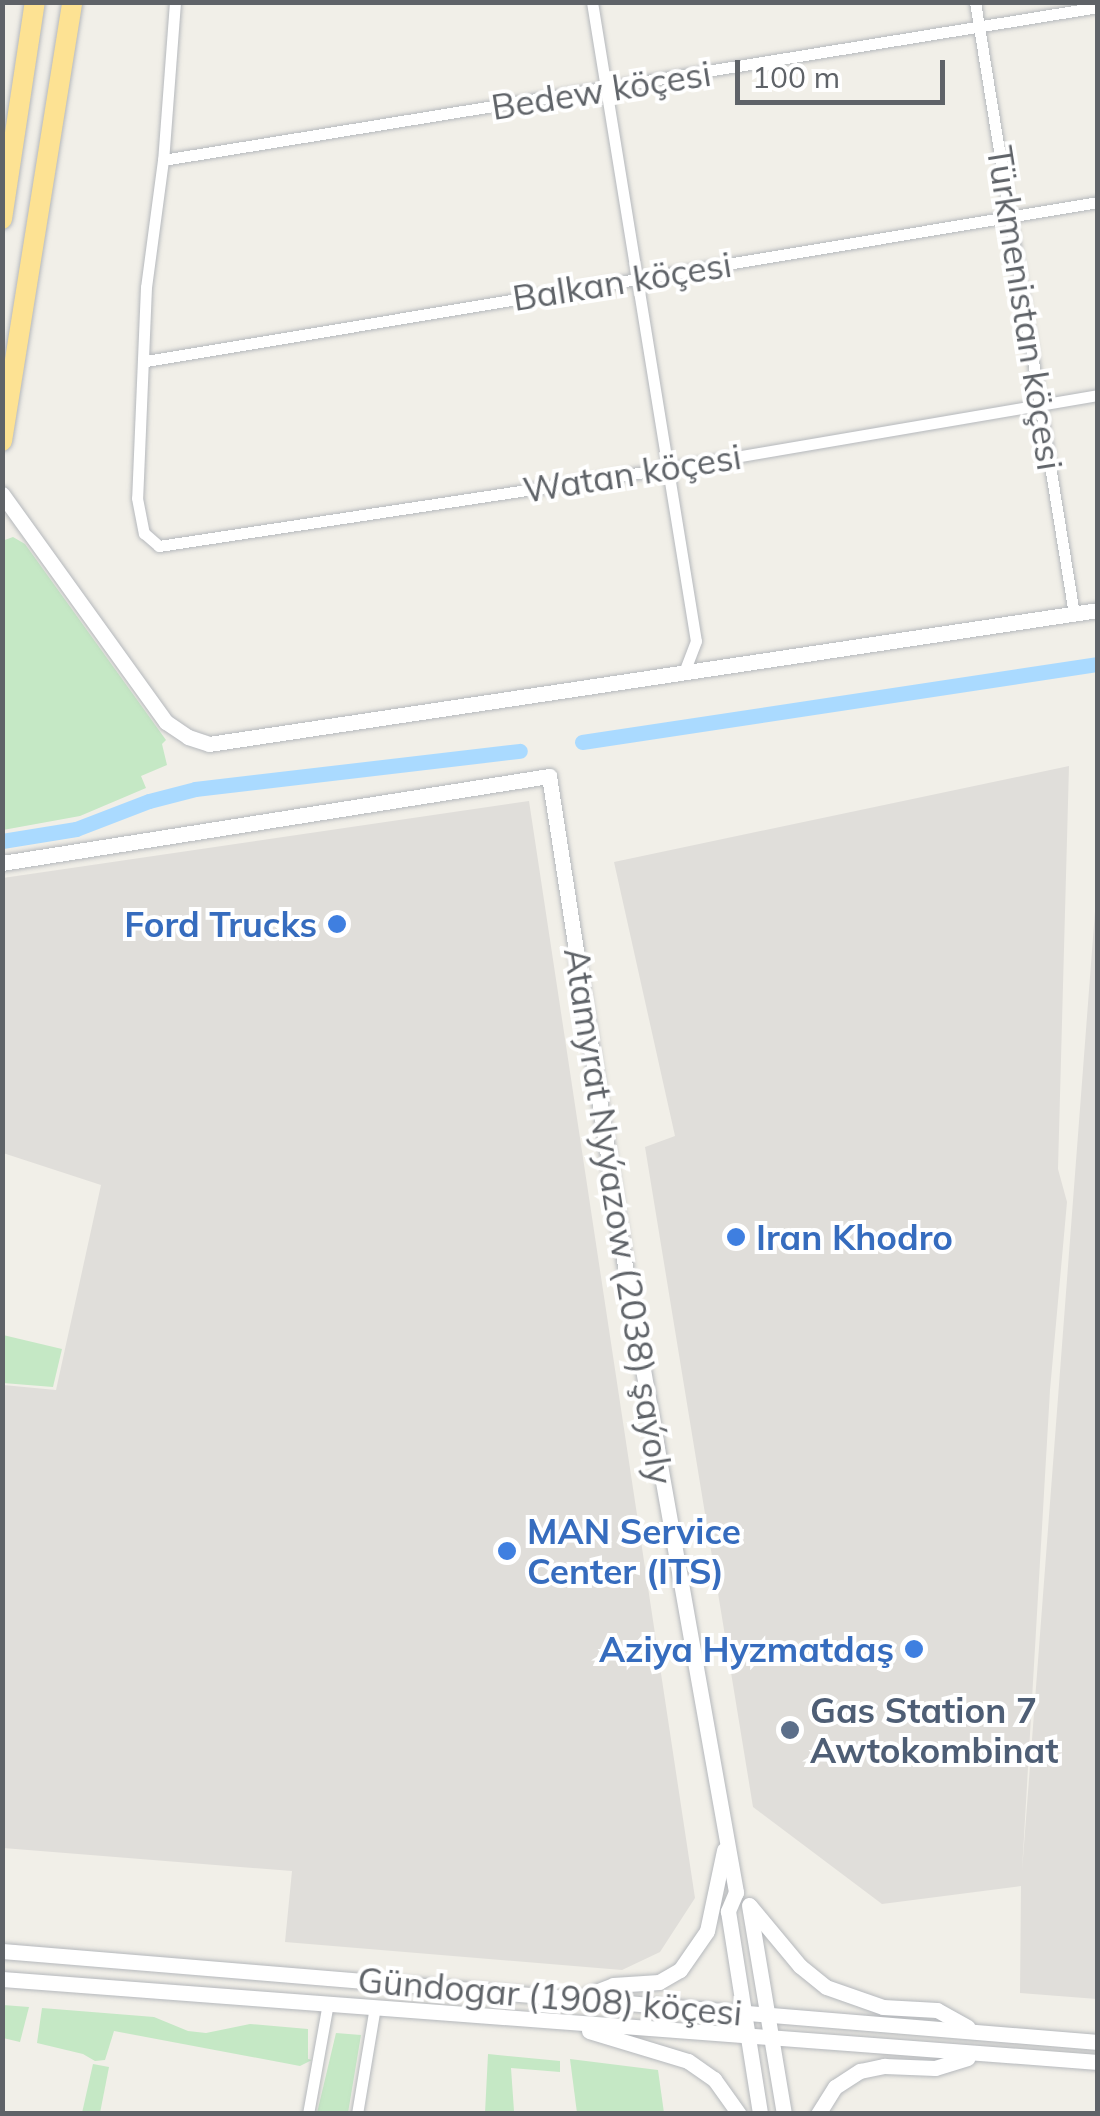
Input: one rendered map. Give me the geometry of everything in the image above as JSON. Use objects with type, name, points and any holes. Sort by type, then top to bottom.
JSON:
[{"type":"highway","points":[[2,218],[35,2]]},
{"type":"highway","points":[[2,440],[6,397],[28,301],[72,2]]},
{"type":"highway","points":[[2,306],[28,301]]},
{"type":"main road","points":[[2,494],[166,722],[197,741],[220,744],[1098,610]]},
{"type":"main road","name":"Atamyrat Nyýazow (2038) şaýoly","points":[[2,863],[549,776],[628,1285],[736,1892],[728,1911],[760,2114]]},
{"type":"main road","points":[[579,1999],[614,1985],[659,1982],[691,1958],[707,1931],[726,1836]]},
{"type":"main road","points":[[736,1892],[800,1966],[826,1987],[883,2006],[938,2010],[976,2031]]},
{"type":"main road","points":[[750,1906],[784,2114]]},
{"type":"main road","name":"Gündogar (1908) köçesi","points":[[2,1950],[1098,2042]]},
{"type":"main road","points":[[328,2003],[333,1978]]},
{"type":"main road","name":"Gündogar (1908) köçesi","points":[[2,1979],[1098,2062]]},
{"type":"main road","points":[[576,2025],[611,2042],[663,2050],[688,2061],[714,2080],[739,2114]]},
{"type":"main road","points":[[818,2114],[835,2087],[860,2071],[884,2066],[935,2068],[978,2055]]},
{"type":"street","points":[[146,360],[146,287],[163,160],[174,2]]},
{"type":"street","points":[[592,2],[671,468],[696,641],[684,673]]},
{"type":"street","name":"Türkmenistan köçesi","points":[[976,2],[1074,614]]},
{"type":"street","name":"Bedew köçesi","points":[[163,160],[1098,7]]},
{"type":"street","name":"Balkan köçesi","points":[[146,360],[1098,202]]},
{"type":"street","name":"Watan köçesi","points":[[146,360],[137,498],[144,533],[153,543],[165,546],[671,468],[1098,394]]},
{"type":"street","points":[[308,2114],[328,2003]]},
{"type":"street","points":[[356,2114],[375,2006]]},
{"type":"shaded area","points":[[1069,766],[1058,1169],[1067,1202],[1050,1390],[1022,1871],[1097,885],[1097,1999],[1020,1993],[1021,1886],[882,1904],[753,1807],[645,1147],[675,1136],[614,862]]},
{"type":"shaded area","points":[[529,801],[695,1898],[660,1952],[622,1970],[285,1942],[292,1871],[3,1848],[3,1385],[56,1390],[101,1185],[3,1153],[3,878]]},
{"type":"green space","points":[[13,537],[25,544],[166,740],[162,744],[167,765],[141,776],[146,788],[80,816],[3,830],[2,541]]},
{"type":"green space","points":[[3,1335],[62,1349],[53,1387],[3,1383]]},
{"type":"green space","points":[[3,2005],[29,2007],[20,2042],[3,2038]]},
{"type":"green space","points":[[42,2008],[154,2017],[188,2031],[206,2033],[250,2024],[308,2029],[308,2059],[312,2060],[300,2066],[114,2031],[105,2060],[95,2061],[83,2054],[37,2043]]},
{"type":"green space","points":[[336,2033],[361,2035],[348,2113],[317,2113]]},
{"type":"green space","points":[[488,2054],[560,2061],[560,2072],[511,2068],[514,2111],[485,2113]]},
{"type":"green space","points":[[570,2059],[658,2070],[664,2113],[577,2113]]},
{"type":"green space","points":[[93,2064],[109,2067],[100,2113],[82,2113]]},
{"type":"waterway","points":[[582,742],[1098,664]]},
{"type":"waterway","points":[[2,841],[76,829],[149,801],[195,789],[520,751]]},
{"type":"place","name":"Ford Trucks","points":[[337,924]]},
{"type":"place","name":"Iran Khodro","points":[[736,1237]]},
{"type":"place","name":"MAN Service Center (ITS)","points":[[507,1551]]},
{"type":"place","name":"Aziya Hyzmatdaş","points":[[914,1649]]},
{"type":"place","name":"Gas Station 7 Awtokombinat","points":[[790,1730]]}]
